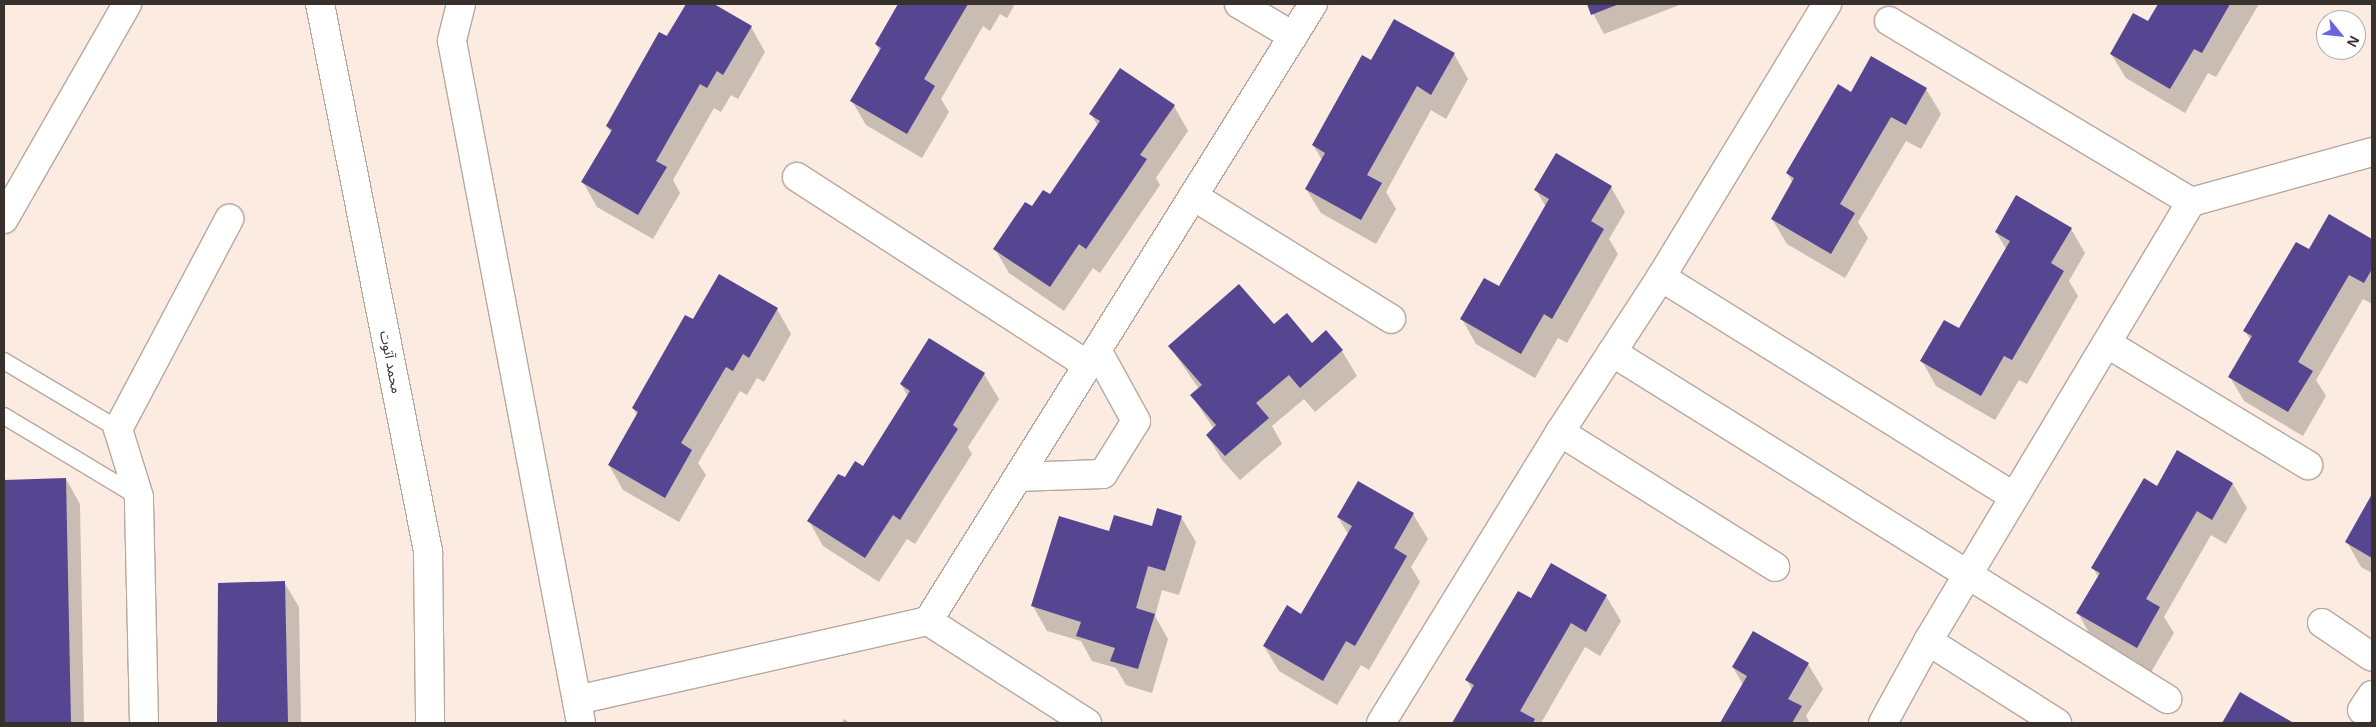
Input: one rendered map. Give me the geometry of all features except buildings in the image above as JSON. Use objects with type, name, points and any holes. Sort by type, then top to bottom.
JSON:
[{"type":"street","points":[[4,219],[127,4]]},
{"type":"street","name":"محمد آتوت","points":[[320,4],[428,551],[430,723]]},
{"type":"street","points":[[461,4],[452,41],[579,712],[928,621],[1313,4]]},
{"type":"street","points":[[1240,4],[1292,36]]},
{"type":"street","points":[[1381,723],[1560,432],[1661,277],[1827,4]]},
{"type":"street","points":[[1889,21],[2191,202]]},
{"type":"street","points":[[1883,723],[1928,641],[2108,344],[2191,202],[2372,152]]},
{"type":"street","points":[[797,177],[1092,357],[1136,421],[1103,474],[1018,477]]},
{"type":"street","points":[[1194,196],[1391,319]]},
{"type":"street","points":[[144,723],[139,497],[118,430],[228,219]]},
{"type":"street","points":[[1661,277],[2014,497]]},
{"type":"street","points":[[2108,344],[2308,465]]},
{"type":"street","points":[[1612,352],[1967,576],[2167,699]]},
{"type":"street","points":[[1560,432],[1775,567]]},
{"type":"street","points":[[928,621],[1086,723]]},
{"type":"street","points":[[2322,623],[2372,657]]},
{"type":"street","points":[[1928,641],[2057,723]]},
{"type":"lane","points":[[4,361],[118,430]]},
{"type":"lane","points":[[4,416],[139,497]]}]
